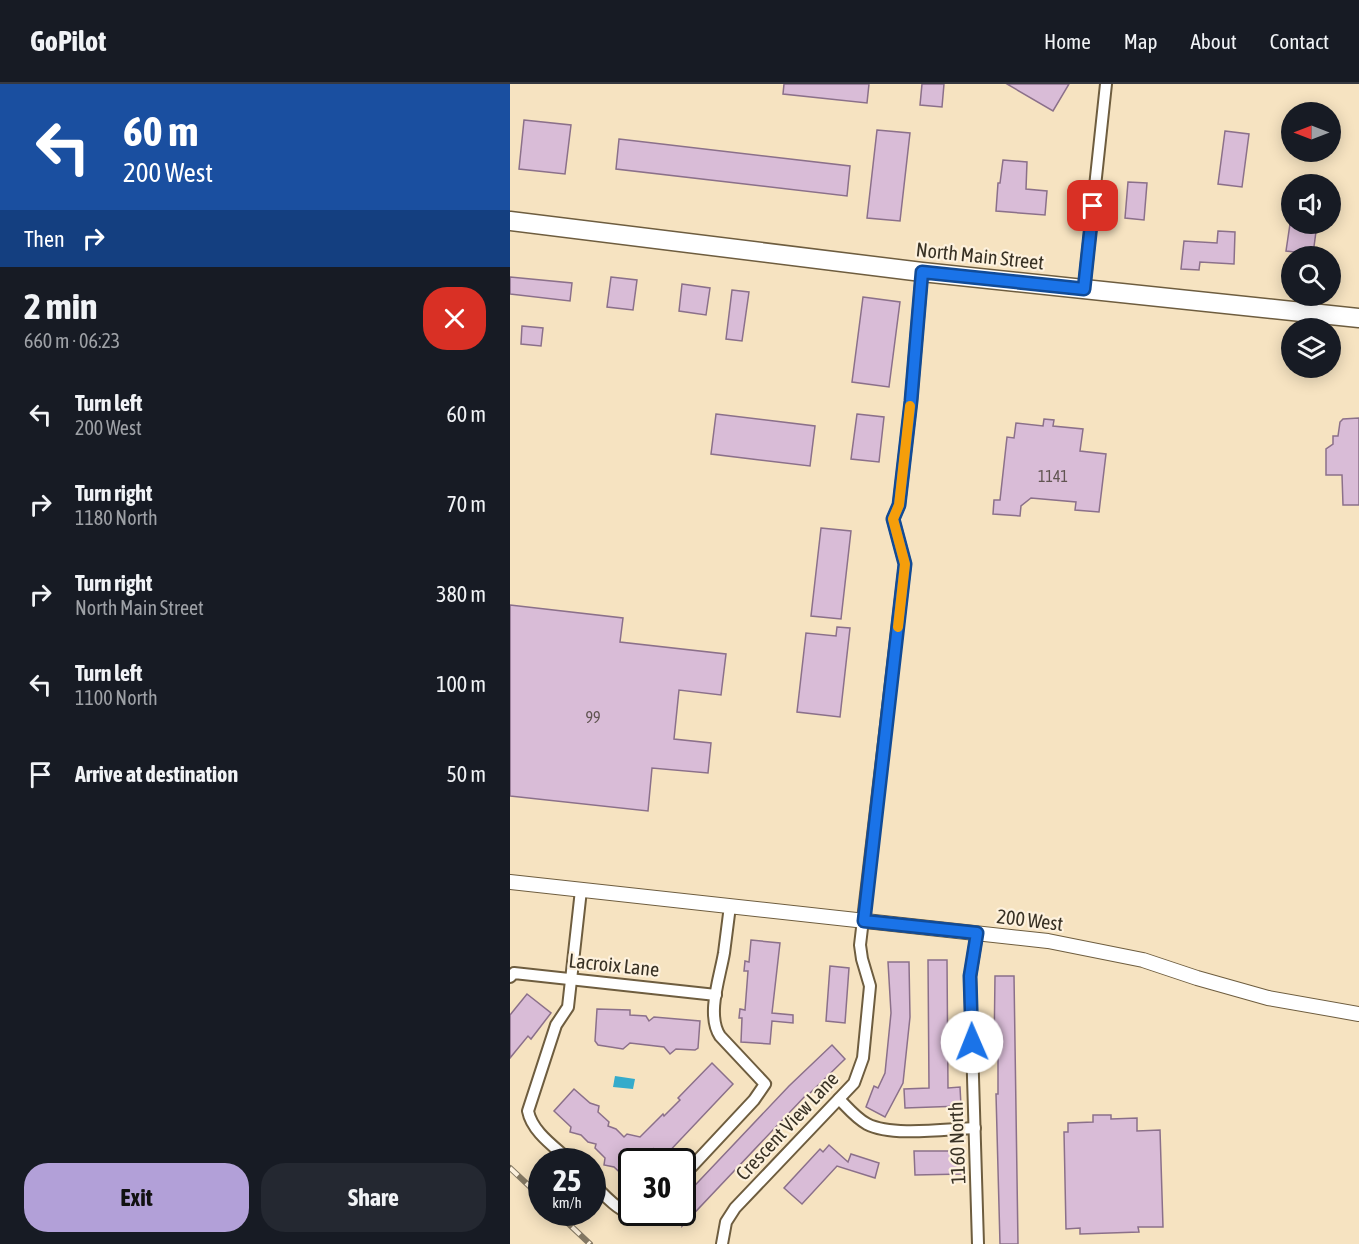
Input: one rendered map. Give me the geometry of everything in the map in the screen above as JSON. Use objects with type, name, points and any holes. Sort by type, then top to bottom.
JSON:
[{"type":"highway","name":"North Main Street","points":[[510,221],[567,230],[922,272],[1359,318]]},
{"type":"street","points":[[1084,289],[1106,84]]},
{"type":"street","name":"Crescent View Lane","points":[[722,1244],[726,1222],[735,1208],[854,1083],[863,1058],[870,986],[860,945],[905,564],[893,519],[899,505],[922,272]]},
{"type":"street","name":"200 West","points":[[510,882],[1048,940],[1143,960],[1268,998],[1359,1014]]},
{"type":"street","points":[[556,1148],[535,1128],[528,1111],[556,1025],[568,1007],[581,890]]},
{"type":"street","points":[[696,1162],[754,1100],[765,1084],[715,1029],[716,994],[729,906]]},
{"type":"street","name":"1160 North","points":[[977,933],[970,976],[978,1244]]},
{"type":"street","name":"Lacroix Lane","points":[[510,977],[514,973],[716,994]]},
{"type":"street","points":[[839,1099],[860,1119],[880,1129],[895,1131],[975,1128]]},
{"type":"street","points":[[606,1196],[618,1208]]},
{"type":"water","points":[[615,1076],[635,1079],[633,1089],[613,1087]]},
{"type":"building","points":[[784,84],[869,84],[867,103],[783,94]]},
{"type":"building","points":[[922,84],[944,84],[942,107],[920,105]]},
{"type":"building","points":[[1007,84],[1069,84],[1053,111]]},
{"type":"building","points":[[524,120],[571,125],[565,174],[519,169]]},
{"type":"building","points":[[877,130],[910,133],[900,221],[867,218]]},
{"type":"building","points":[[1225,131],[1249,134],[1242,187],[1218,184]]},
{"type":"building","points":[[619,139],[850,166],[847,196],[616,169]]},
{"type":"building","points":[[1003,160],[1027,162],[1026,189],[1047,191],[1045,215],[996,211],[998,183],[1000,183]]},
{"type":"building","points":[[1128,182],[1147,183],[1144,220],[1125,218]]},
{"type":"building","points":[[1218,231],[1235,232],[1234,264],[1200,262],[1199,270],[1181,269],[1184,241],[1217,243]]},
{"type":"building","points":[[1289,234],[1316,234],[1314,246],[1287,246]]},
{"type":"building","points":[[510,277],[572,283],[570,301],[510,294]]},
{"type":"building","points":[[611,277],[637,280],[633,310],[607,307]]},
{"type":"building","points":[[682,284],[710,288],[706,315],[679,311]]},
{"type":"building","points":[[732,290],[749,292],[742,341],[726,339]]},
{"type":"building","points":[[863,297],[900,302],[889,387],[852,382]]},
{"type":"building","points":[[522,326],[543,328],[541,346],[521,344]]},
{"type":"building","points":[[716,414],[815,426],[810,466],[711,454]]},
{"type":"building","points":[[857,414],[884,417],[879,462],[851,459]]},
{"type":"building","points":[[1359,418],[1359,505],[1343,505],[1342,475],[1326,475],[1326,449],[1333,444],[1333,436],[1338,436],[1340,422],[1343,419]]},
{"type":"building","points":[[1044,419],[1054,420],[1053,426],[1083,429],[1080,451],[1106,454],[1099,512],[1075,510],[1076,502],[1031,498],[1021,506],[1020,516],[993,514],[994,500],[1000,500],[1007,437],[1014,438],[1016,423],[1043,426]]},
{"type":"building","points":[[821,528],[851,531],[841,619],[811,616]]},
{"type":"building","points":[[510,605],[623,618],[620,642],[726,654],[721,695],[679,690],[674,739],[711,743],[708,773],[652,768],[648,811],[510,796]]},
{"type":"building","points":[[837,627],[850,628],[840,717],[797,712],[806,633],[836,636]]},
{"type":"building","points":[[751,940],[780,943],[772,1013],[793,1015],[793,1023],[772,1021],[770,1044],[741,1042],[742,1018],[739,1018],[740,1009],[745,1010],[748,971],[744,971],[745,961],[749,962]]},
{"type":"building","points":[[928,960],[947,960],[948,1088],[960,1087],[961,1106],[905,1108],[904,1089],[929,1088]]},
{"type":"building","points":[[888,962],[909,962],[910,1017],[903,1083],[885,1117],[866,1107],[874,1086],[878,1088],[885,1073],[891,1013]]},
{"type":"building","points":[[830,966],[849,968],[845,1023],[826,1021]]},
{"type":"building","points":[[995,976],[1014,976],[1018,1244],[1000,1244],[996,1094],[998,1094],[998,1052],[994,1052]]},
{"type":"building","points":[[527,994],[551,1013],[531,1039],[528,1036],[510,1058],[510,1015]]},
{"type":"building","points":[[597,1009],[630,1010],[630,1015],[646,1016],[649,1021],[654,1017],[700,1021],[698,1048],[695,1050],[676,1049],[670,1054],[664,1047],[630,1043],[623,1049],[598,1045],[595,1041]]},
{"type":"building","points":[[832,1045],[845,1059],[807,1094],[696,1211],[696,1184],[789,1086]]},
{"type":"building","points":[[712,1063],[733,1084],[672,1148],[618,1148],[618,1171],[614,1167],[606,1165],[606,1148],[595,1148],[596,1144],[588,1142],[581,1135],[570,1132],[571,1127],[554,1111],[574,1089],[590,1103],[599,1106],[598,1112],[609,1122],[608,1126],[616,1129],[624,1137],[627,1134],[640,1137],[680,1100],[678,1098]]},
{"type":"building","points":[[1093,1115],[1111,1115],[1111,1119],[1137,1118],[1137,1131],[1160,1130],[1163,1227],[1138,1227],[1139,1232],[1080,1234],[1080,1228],[1066,1229],[1064,1132],[1068,1132],[1068,1123],[1093,1122]]},
{"type":"building","points":[[829,1145],[848,1162],[851,1154],[879,1163],[875,1178],[837,1166],[802,1204],[784,1188],[820,1149],[823,1152]]},
{"type":"building","points":[[914,1151],[963,1153],[963,1174],[915,1175]]},
{"type":"railway","points":[[510,1168],[528,1185]]},
{"type":"railway","points":[[571,1226],[590,1244]]},
{"type":"slow traffic","points":[[898,627],[905,564],[893,519],[899,505],[910,406]]},
{"type":"route","points":[[972,1042],[970,976],[977,933],[864,921],[905,564],[893,519],[899,505],[922,272],[1084,289],[1093,206]]}]
